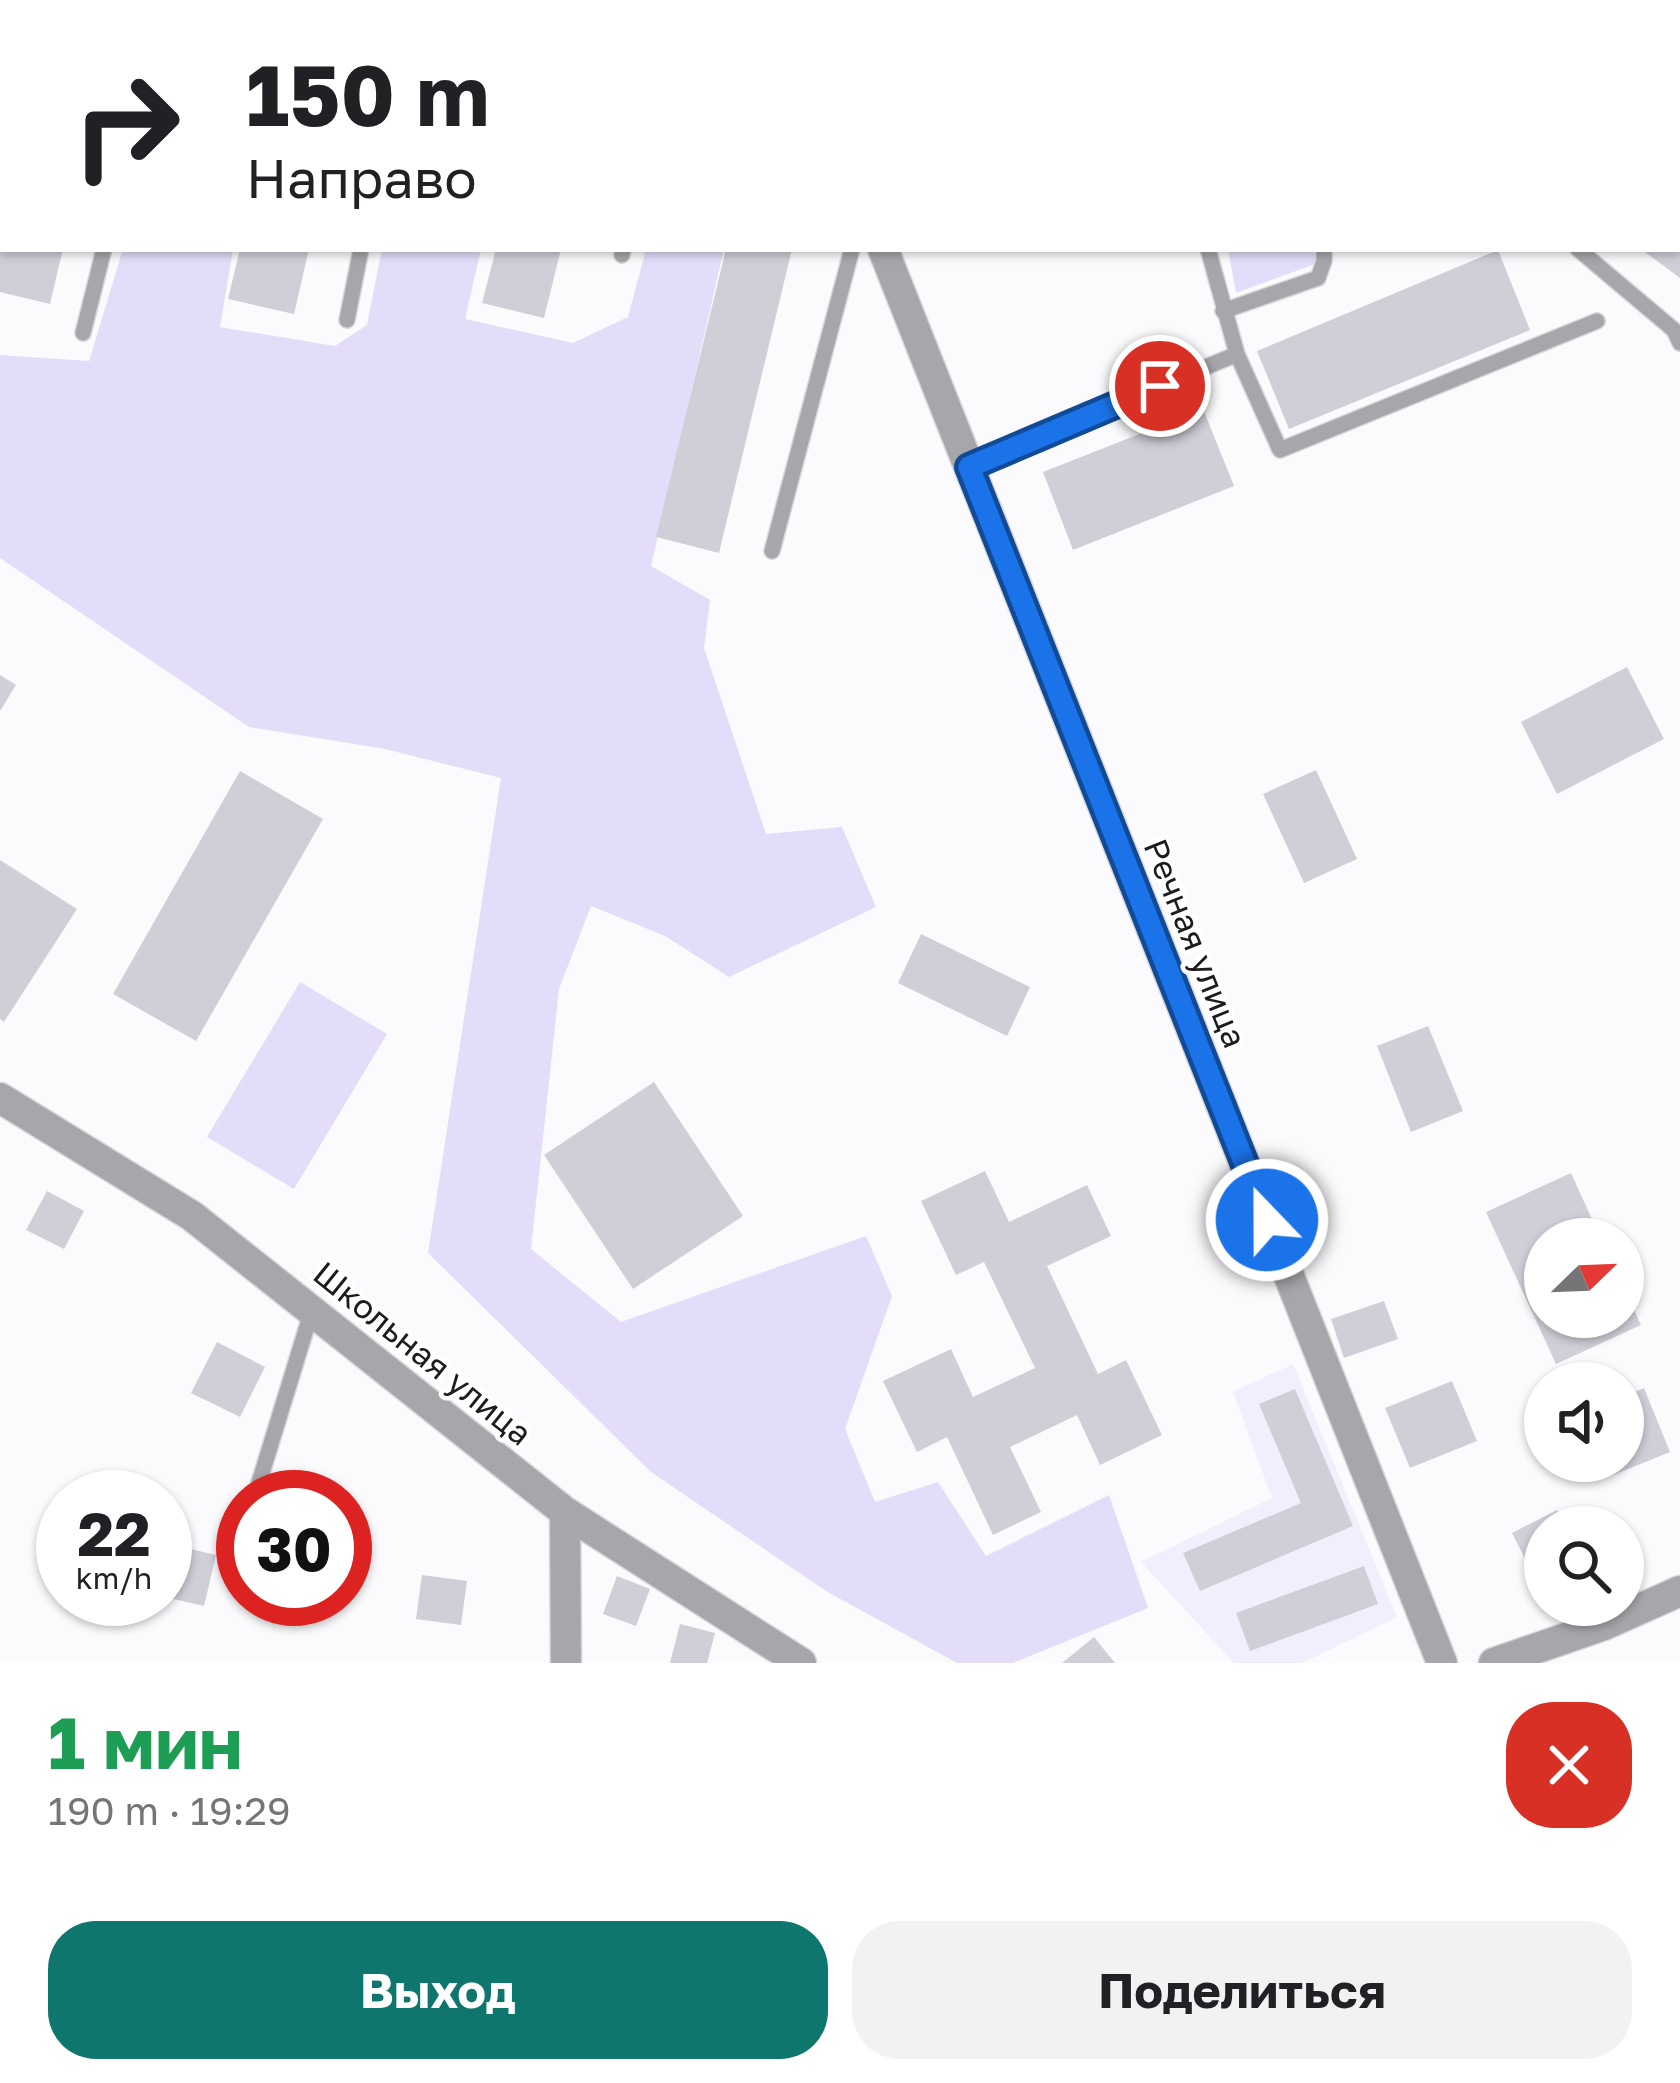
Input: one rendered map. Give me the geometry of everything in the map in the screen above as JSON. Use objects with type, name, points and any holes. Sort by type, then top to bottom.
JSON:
[{"type":"street","name":"Речная улица","points":[[884,252],[1442,1663]]},
{"type":"street","name":"Школьная улица","points":[[0,1098],[192,1216],[565,1512],[801,1663]]},
{"type":"street","points":[[565,1512],[566,1663]]},
{"type":"street","points":[[1495,1663],[1604,1625],[1680,1591]]},
{"type":"lane","points":[[82,333],[103,252]]},
{"type":"lane","points":[[347,320],[360,252]]},
{"type":"lane","points":[[772,551],[851,252]]},
{"type":"lane","points":[[1209,252],[1237,354],[1280,450],[1597,321]]},
{"type":"lane","points":[[1223,311],[1318,278],[1324,252]]},
{"type":"lane","points":[[1582,252],[1674,330],[1680,343]]},
{"type":"lane","points":[[969,467],[1237,354]]},
{"type":"lane","points":[[263,1470],[312,1310]]},
{"type":"shaded area","points":[[122,252],[232,252],[220,327],[335,346],[367,325],[381,252],[480,252],[465,319],[573,343],[628,317],[645,252],[723,252],[651,566],[710,600],[704,648],[766,834],[842,827],[876,907],[729,977],[665,936],[591,906],[559,989],[531,1249],[621,1322],[866,1236],[892,1296],[845,1429],[875,1502],[938,1482],[986,1556],[1109,1495],[1148,1608],[1013,1663],[957,1663],[826,1591],[651,1472],[428,1253],[501,778],[385,749],[249,727],[0,558],[0,355],[89,361]]},
{"type":"shaded area","points":[[1229,252],[1314,252],[1318,263],[1236,293]]},
{"type":"shaded area","points":[[300,982],[387,1034],[294,1189],[207,1137]]},
{"type":"shaded area","points":[[1293,1364],[1397,1617],[1302,1663],[1234,1663],[1141,1562],[1272,1498],[1233,1392]]},
{"type":"building","points":[[0,252],[62,252],[50,304],[0,292]]},
{"type":"building","points":[[239,252],[308,252],[294,314],[228,299]]},
{"type":"building","points":[[495,252],[560,252],[544,318],[482,303]]},
{"type":"building","points":[[725,252],[791,252],[719,553],[656,537]]},
{"type":"building","points":[[1493,252],[1499,252],[1530,330],[1289,429],[1257,351]]},
{"type":"building","points":[[1645,252],[1680,252],[1680,278]]},
{"type":"building","points":[[1203,409],[1234,486],[1073,550],[1043,472]]},
{"type":"building","points":[[1627,667],[1664,739],[1557,794],[1521,722]]},
{"type":"building","points":[[0,675],[16,685],[0,711]]},
{"type":"building","points":[[1316,770],[1357,859],[1304,883],[1263,794]]},
{"type":"building","points":[[240,771],[323,819],[196,1041],[113,994]]},
{"type":"building","points":[[0,860],[77,909],[4,1022],[0,1019]]},
{"type":"building","points":[[921,934],[1030,987],[1007,1036],[898,983]]},
{"type":"building","points":[[1428,1026],[1463,1111],[1411,1132],[1377,1046]]},
{"type":"building","points":[[654,1082],[743,1216],[633,1289],[544,1155]]},
{"type":"building","points":[[985,1171],[1009,1222],[1087,1185],[1111,1236],[1047,1266],[1098,1374],[1126,1360],[1162,1435],[1100,1465],[1077,1415],[1010,1447],[1041,1512],[993,1535],[947,1437],[917,1452],[883,1381],[951,1349],[973,1397],[1035,1368],[984,1262],[956,1275],[921,1201]]},
{"type":"building","points":[[1571,1173],[1591,1218],[1524,1218],[1524,1295],[1486,1212]]},
{"type":"building","points":[[47,1191],[84,1211],[64,1249],[26,1230]]},
{"type":"building","points":[[1384,1301],[1398,1339],[1344,1358],[1331,1319]]},
{"type":"building","points":[[1544,1338],[1613,1338],[1560,1362],[1555,1362]]},
{"type":"building","points":[[217,1342],[265,1367],[240,1417],[191,1393]]},
{"type":"building","points":[[1452,1381],[1477,1441],[1410,1468],[1385,1408]]},
{"type":"building","points":[[1644,1388],[1670,1452],[1644,1463]]},
{"type":"building","points":[[1295,1389],[1353,1526],[1200,1591],[1183,1553],[1301,1503],[1259,1404]]},
{"type":"building","points":[[1524,1527],[1524,1557],[1512,1533]]},
{"type":"building","points":[[192,1549],[216,1555],[204,1606],[192,1603]]},
{"type":"building","points":[[1364,1566],[1378,1604],[1250,1651],[1236,1613]]},
{"type":"building","points":[[422,1575],[467,1581],[461,1625],[416,1619]]},
{"type":"building","points":[[617,1576],[650,1589],[636,1626],[603,1614]]},
{"type":"building","points":[[680,1624],[715,1633],[707,1663],[670,1663]]},
{"type":"building","points":[[1094,1637],[1115,1663],[1062,1663]]},
{"type":"route","points":[[1160,386],[969,467],[1267,1220]]}]
